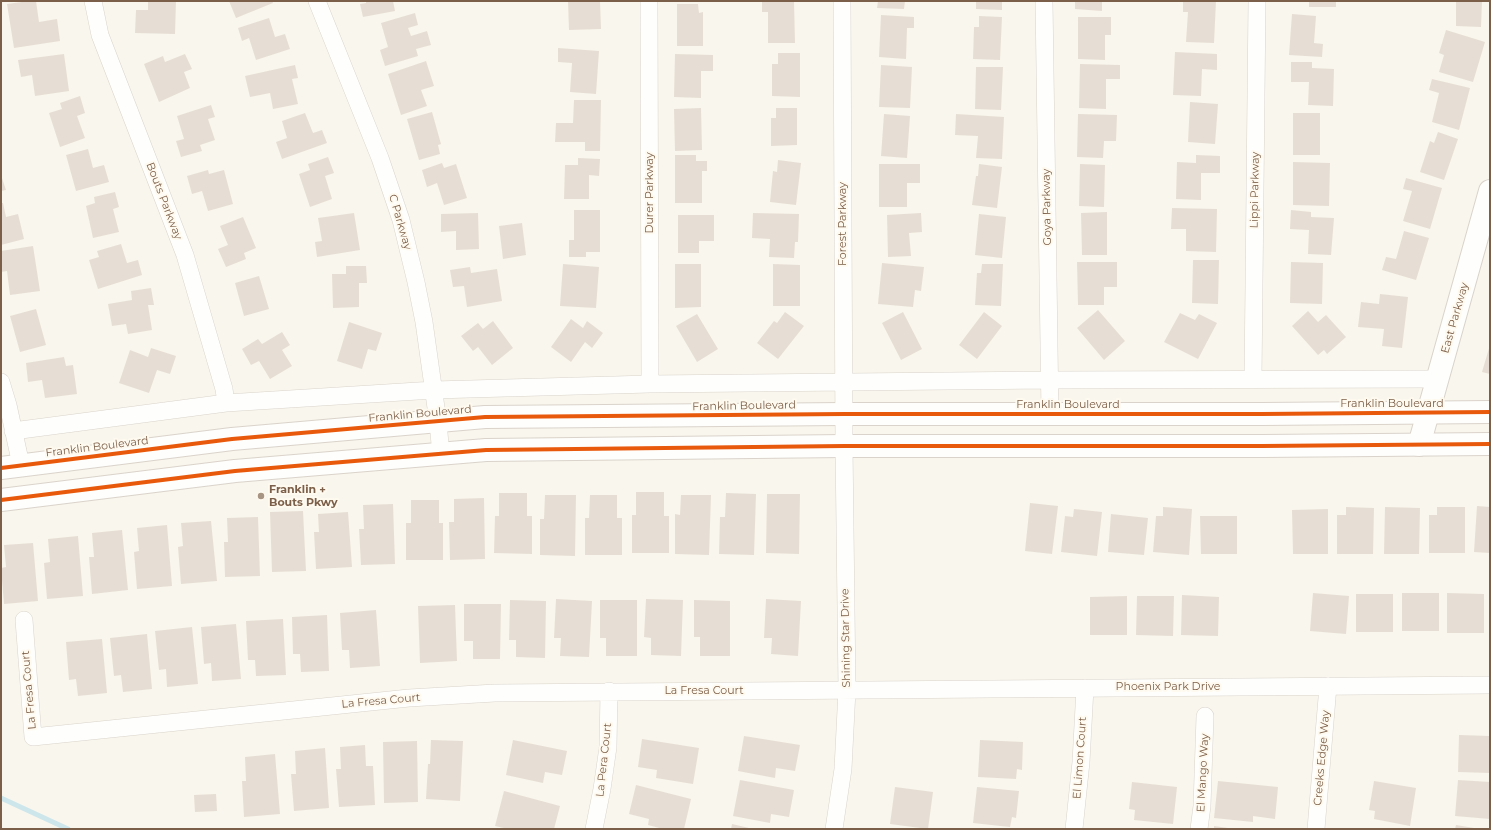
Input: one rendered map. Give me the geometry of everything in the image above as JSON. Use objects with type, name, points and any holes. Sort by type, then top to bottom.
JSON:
[{"type":"main road","name":"East Parkway","points":[[1419,444],[1490,191]]},
{"type":"main road","name":"Franklin Boulevard","points":[[11,467],[232,439],[484,417],[844,414],[1490,412]]},
{"type":"main road","points":[[1,500],[235,471],[441,455],[486,450],[844,446],[1251,446],[1490,444]]},
{"type":"street","name":"Bouts Parkway","points":[[93,1],[100,35],[185,255],[224,389],[226,404]]},
{"type":"street","name":"C Parkway","points":[[317,1],[380,158],[401,220],[417,288],[434,390],[441,455]]},
{"type":"street","name":"Durer Parkway","points":[[649,1],[650,384]]},
{"type":"street","name":"Forest Parkway","points":[[842,1],[844,446]]},
{"type":"street","name":"Goya Parkway","points":[[1044,1],[1050,414]]},
{"type":"street","name":"Lippi Parkway","points":[[1253,379],[1257,1]]},
{"type":"street","points":[[14,431],[226,404],[434,390],[650,384],[1049,380],[1438,379]]},
{"type":"street","points":[[1,382],[14,431],[11,467]]},
{"type":"street","name":"Shining Star Drive","points":[[834,829],[843,769],[847,690],[844,446]]},
{"type":"street","name":"La Fresa Court","points":[[24,620],[33,737],[409,698],[495,693],[847,690]]},
{"type":"street","name":"Phoenix Park Drive","points":[[847,690],[1490,684]]},
{"type":"street","name":"Creeks Edge Way","points":[[1316,829],[1328,686]]},
{"type":"street","name":"El Limon Court","points":[[1074,829],[1082,762],[1085,688]]},
{"type":"street","name":"La Pera Court","points":[[594,829],[608,747],[609,691]]},
{"type":"street","name":"El Mango Way","points":[[1199,829],[1202,806],[1205,716]]},
{"type":"building","points":[[36,1],[39,22],[57,19],[60,41],[14,48],[7,4]]},
{"type":"building","points":[[148,1],[176,1],[175,34],[135,33],[136,10],[148,10]]},
{"type":"building","points":[[229,1],[272,1],[273,3],[236,18]]},
{"type":"building","points":[[366,1],[393,1],[395,11],[363,17],[360,4],[366,3]]},
{"type":"building","points":[[568,1],[600,1],[601,29],[569,30]]},
{"type":"building","points":[[762,1],[794,1],[795,43],[768,43],[768,12],[762,12]]},
{"type":"building","points":[[878,1],[905,1],[904,9],[877,8]]},
{"type":"building","points":[[976,1],[1002,1],[1002,10],[976,9]]},
{"type":"building","points":[[1075,1],[1102,1],[1102,11],[1075,9]]},
{"type":"building","points":[[1183,1],[1216,1],[1214,43],[1186,42],[1188,12],[1183,12]]},
{"type":"building","points":[[1309,1],[1336,1],[1336,7],[1309,7]]},
{"type":"building","points":[[1456,1],[1482,1],[1481,27],[1456,26]]},
{"type":"building","points":[[677,4],[698,4],[699,13],[703,12],[703,46],[677,46]]},
{"type":"building","points":[[415,13],[418,25],[408,28],[411,36],[427,31],[431,45],[416,49],[418,56],[385,66],[380,50],[388,47],[381,23]]},
{"type":"building","points":[[1292,14],[1316,16],[1314,43],[1323,44],[1322,57],[1289,55]]},
{"type":"building","points":[[881,15],[914,17],[914,28],[907,28],[906,59],[879,57]]},
{"type":"building","points":[[979,16],[1002,17],[1000,60],[973,59],[974,27],[979,27]]},
{"type":"building","points":[[1078,17],[1111,17],[1111,35],[1105,35],[1105,60],[1078,59]]},
{"type":"building","points":[[269,18],[275,37],[285,34],[290,49],[256,60],[249,38],[242,41],[238,28]]},
{"type":"building","points":[[1446,30],[1485,42],[1473,82],[1439,72],[1444,55],[1439,53]]},
{"type":"building","points":[[558,48],[599,51],[596,94],[570,92],[572,63],[558,62]]},
{"type":"building","points":[[1175,52],[1217,54],[1217,70],[1202,69],[1201,96],[1173,95]]},
{"type":"building","points":[[778,53],[800,53],[800,97],[772,96],[772,64],[778,64]]},
{"type":"building","points":[[64,54],[69,91],[35,96],[32,75],[21,77],[18,60]]},
{"type":"building","points":[[185,54],[192,69],[184,72],[190,88],[159,102],[144,64],[163,56],[165,62]]},
{"type":"building","points":[[675,54],[713,55],[713,71],[701,71],[701,98],[674,97]]},
{"type":"building","points":[[426,61],[434,86],[421,90],[427,106],[401,115],[388,74]]},
{"type":"building","points":[[1291,62],[1312,62],[1312,68],[1334,69],[1333,106],[1308,105],[1309,82],[1291,82]]},
{"type":"building","points":[[1080,64],[1120,65],[1120,79],[1106,79],[1106,109],[1079,108]]},
{"type":"building","points":[[295,65],[298,78],[292,79],[298,104],[273,109],[270,93],[250,97],[245,76]]},
{"type":"building","points":[[881,65],[912,67],[910,108],[879,107]]},
{"type":"building","points":[[976,67],[1003,67],[1001,110],[975,109]]},
{"type":"building","points":[[1432,79],[1470,88],[1459,130],[1432,122],[1439,93],[1429,90]]},
{"type":"building","points":[[80,96],[85,113],[77,116],[85,138],[60,147],[49,113],[62,109],[60,103]]},
{"type":"building","points":[[574,100],[601,100],[600,151],[585,151],[585,142],[555,142],[556,123],[573,123]]},
{"type":"building","points":[[1190,102],[1218,104],[1215,144],[1188,142]]},
{"type":"building","points":[[211,105],[215,117],[208,119],[215,140],[200,145],[202,151],[181,157],[176,141],[184,139],[177,116]]},
{"type":"building","points":[[701,108],[702,150],[675,151],[674,109]]},
{"type":"building","points":[[776,108],[797,108],[797,145],[771,146],[771,118],[776,118]]},
{"type":"building","points":[[432,112],[441,144],[438,145],[440,154],[419,160],[407,119]]},
{"type":"building","points":[[305,113],[313,133],[322,130],[327,143],[282,159],[276,142],[287,138],[282,121]]},
{"type":"building","points":[[1293,113],[1320,113],[1320,155],[1293,155]]},
{"type":"building","points":[[884,114],[910,116],[907,158],[881,156]]},
{"type":"building","points":[[956,114],[1004,117],[1002,159],[976,158],[978,136],[955,135]]},
{"type":"building","points":[[1078,114],[1117,115],[1116,141],[1104,141],[1103,158],[1077,157]]},
{"type":"building","points":[[1438,132],[1458,139],[1444,180],[1420,172],[1430,141],[1434,143]]},
{"type":"building","points":[[88,149],[93,168],[104,165],[109,182],[76,191],[66,155]]},
{"type":"building","points":[[675,155],[696,155],[696,161],[707,161],[707,171],[702,171],[702,203],[675,203]]},
{"type":"building","points":[[1196,155],[1220,156],[1220,173],[1201,173],[1201,200],[1176,199],[1177,162],[1196,163]]},
{"type":"building","points":[[328,157],[334,173],[325,176],[332,199],[310,207],[299,174],[310,170],[308,164]]},
{"type":"building","points":[[578,158],[600,159],[599,176],[589,175],[589,199],[564,199],[565,165],[578,165]]},
{"type":"building","points":[[778,160],[801,163],[796,205],[770,202],[773,171],[777,172]]},
{"type":"building","points":[[1293,162],[1330,163],[1329,206],[1293,205]]},
{"type":"building","points":[[442,163],[444,168],[456,164],[467,198],[444,205],[437,183],[427,187],[422,170]]},
{"type":"building","points":[[879,164],[920,164],[920,183],[907,183],[907,207],[879,207]]},
{"type":"building","points":[[979,164],[1002,167],[997,208],[972,205]]},
{"type":"building","points":[[1080,164],[1105,165],[1104,207],[1079,206]]},
{"type":"building","points":[[208,170],[209,174],[224,170],[233,204],[208,211],[202,191],[192,194],[187,176]]},
{"type":"building","points":[[1,175],[6,190],[1,191]]},
{"type":"building","points":[[1406,178],[1442,188],[1430,229],[1403,221],[1412,191],[1403,189]]},
{"type":"building","points":[[115,192],[119,207],[113,209],[119,232],[93,238],[86,206],[95,203],[94,197]]},
{"type":"building","points":[[1,203],[3,203],[6,217],[18,214],[24,239],[1,245]]},
{"type":"building","points":[[1172,208],[1217,209],[1216,252],[1186,251],[1186,229],[1171,229]]},
{"type":"building","points":[[574,210],[600,210],[600,252],[586,252],[586,257],[569,257],[569,240],[574,240]]},
{"type":"building","points":[[1291,210],[1311,212],[1311,217],[1334,218],[1331,255],[1308,254],[1309,230],[1290,229]]},
{"type":"building","points":[[1107,212],[1107,255],[1082,255],[1081,213]]},
{"type":"building","points":[[354,213],[360,250],[317,257],[315,242],[322,241],[318,218]]},
{"type":"building","points":[[478,213],[479,249],[456,250],[456,231],[441,232],[441,214]]},
{"type":"building","points":[[753,213],[799,214],[798,242],[795,242],[794,258],[769,257],[770,239],[752,238]]},
{"type":"building","points":[[921,213],[922,232],[909,233],[911,256],[888,257],[887,215]]},
{"type":"building","points":[[979,214],[1006,217],[1002,258],[975,255]]},
{"type":"building","points":[[678,215],[714,215],[714,241],[699,241],[699,253],[678,253]]},
{"type":"building","points":[[243,217],[256,248],[244,253],[246,259],[226,267],[218,249],[228,245],[220,226]]},
{"type":"building","points":[[522,223],[526,255],[503,259],[499,226]]},
{"type":"building","points":[[1404,231],[1429,238],[1416,280],[1382,270],[1386,257],[1396,259]]},
{"type":"building","points":[[121,244],[127,263],[138,260],[142,275],[98,289],[89,260],[99,257],[97,251]]},
{"type":"building","points":[[33,246],[40,291],[10,295],[7,271],[1,272],[1,251]]},
{"type":"building","points":[[1193,260],[1219,260],[1218,304],[1192,303]]},
{"type":"building","points":[[1077,262],[1117,262],[1117,287],[1104,287],[1104,305],[1078,305]]},
{"type":"building","points":[[1291,262],[1323,263],[1322,304],[1290,303]]},
{"type":"building","points":[[882,263],[924,267],[921,291],[915,290],[913,307],[878,304]]},
{"type":"building","points":[[563,264],[599,267],[596,308],[560,306]]},
{"type":"building","points":[[675,264],[701,264],[701,307],[675,308]]},
{"type":"building","points":[[773,264],[800,265],[800,306],[773,306]]},
{"type":"building","points":[[982,264],[1003,264],[1001,306],[975,305],[977,273],[981,273]]},
{"type":"building","points":[[346,266],[366,266],[367,283],[359,283],[359,307],[333,308],[332,274],[346,274]]},
{"type":"building","points":[[470,267],[471,273],[497,269],[502,301],[467,307],[464,286],[453,287],[450,270]]},
{"type":"building","points":[[259,276],[269,309],[244,316],[235,283]]},
{"type":"building","points":[[151,288],[154,305],[148,305],[152,330],[128,334],[126,324],[112,326],[108,304],[132,300],[131,291]]},
{"type":"building","points":[[1380,294],[1408,297],[1402,348],[1382,346],[1384,329],[1358,327],[1361,302],[1379,304]]},
{"type":"building","points":[[36,309],[46,345],[20,352],[10,316]]},
{"type":"building","points":[[1098,310],[1125,341],[1104,360],[1077,328]]},
{"type":"building","points":[[1308,311],[1318,322],[1326,315],[1346,337],[1327,354],[1324,350],[1318,355],[1292,326]]},
{"type":"building","points":[[785,312],[804,326],[778,359],[757,343],[774,321],[777,323]]},
{"type":"building","points":[[903,312],[922,349],[901,360],[882,323]]},
{"type":"building","points":[[984,312],[1002,326],[977,359],[959,345]]},
{"type":"building","points":[[1180,313],[1195,320],[1199,314],[1217,323],[1198,359],[1164,342]]},
{"type":"building","points":[[697,314],[718,349],[697,362],[676,326]]},
{"type":"building","points":[[571,319],[583,328],[587,321],[603,333],[592,348],[585,342],[571,362],[551,347]]},
{"type":"building","points":[[493,321],[513,348],[492,365],[478,347],[473,351],[461,336],[478,323],[483,329]]},
{"type":"building","points":[[349,322],[382,333],[376,351],[368,349],[362,369],[337,361]]},
{"type":"building","points":[[282,332],[290,345],[282,350],[292,366],[270,379],[259,361],[251,365],[242,349],[258,339],[262,344]]},
{"type":"building","points":[[1490,345],[1490,374],[1482,372]]},
{"type":"building","points":[[151,348],[176,356],[170,374],[157,370],[149,393],[119,383],[130,350],[148,357]]},
{"type":"building","points":[[64,357],[66,366],[73,365],[77,394],[45,398],[42,380],[28,382],[26,363]]},
{"type":"building","points":[[636,492],[664,492],[664,516],[669,516],[669,553],[632,553],[632,515],[636,515]]},
{"type":"building","points":[[499,493],[527,493],[527,516],[532,516],[532,554],[494,553],[495,516],[499,516]]},
{"type":"building","points":[[726,493],[756,494],[754,555],[719,554],[720,517],[725,517]]},
{"type":"building","points":[[767,494],[800,494],[799,554],[766,553]]},
{"type":"building","points":[[545,495],[576,495],[575,556],[540,555],[540,519],[544,519]]},
{"type":"building","points":[[590,495],[617,495],[617,518],[622,518],[622,555],[585,555],[585,518],[589,518]]},
{"type":"building","points":[[681,495],[711,495],[709,555],[675,554],[675,514],[680,515]]},
{"type":"building","points":[[484,498],[485,559],[450,560],[449,522],[454,522],[454,499]]},
{"type":"building","points":[[411,500],[439,500],[439,523],[443,523],[443,560],[406,560],[406,523],[411,523]]},
{"type":"building","points":[[1030,503],[1058,506],[1052,554],[1025,551]]},
{"type":"building","points":[[393,504],[395,564],[361,565],[359,529],[364,529],[363,505]]},
{"type":"building","points":[[1477,506],[1490,507],[1490,553],[1474,552]]},
{"type":"building","points":[[1163,507],[1192,509],[1189,555],[1153,552],[1156,516],[1163,516]]},
{"type":"building","points":[[1346,507],[1374,508],[1373,554],[1337,554],[1337,515],[1346,515]]},
{"type":"building","points":[[1385,507],[1420,508],[1419,554],[1384,554]]},
{"type":"building","points":[[1437,507],[1465,507],[1465,553],[1429,553],[1429,515],[1437,515]]},
{"type":"building","points":[[1074,509],[1102,512],[1097,556],[1061,552],[1065,516],[1073,517]]},
{"type":"building","points":[[1328,509],[1328,554],[1293,554],[1292,510]]},
{"type":"building","points":[[303,511],[306,571],[272,572],[270,512]]},
{"type":"building","points":[[348,512],[352,567],[316,569],[314,532],[319,532],[318,514]]},
{"type":"building","points":[[1111,514],[1148,518],[1144,555],[1108,552]]},
{"type":"building","points":[[1200,516],[1237,516],[1237,554],[1201,554]]},
{"type":"building","points":[[258,517],[260,576],[225,577],[224,542],[228,542],[227,518]]},
{"type":"building","points":[[211,521],[217,581],[181,584],[178,547],[183,546],[181,523]]},
{"type":"building","points":[[167,525],[172,586],[137,589],[134,552],[139,551],[137,528]]},
{"type":"building","points":[[122,530],[128,590],[92,594],[89,557],[94,557],[92,533]]},
{"type":"building","points":[[78,536],[83,596],[47,599],[44,563],[50,562],[48,539]]},
{"type":"building","points":[[33,543],[38,601],[4,604],[1,568],[6,567],[4,545]]},
{"type":"building","points":[[1313,593],[1349,596],[1346,634],[1310,631]]},
{"type":"building","points":[[1402,593],[1439,593],[1439,631],[1402,631]]},
{"type":"building","points":[[1447,593],[1484,594],[1484,633],[1447,633]]},
{"type":"building","points":[[1356,594],[1393,594],[1393,632],[1356,632]]},
{"type":"building","points":[[1182,595],[1219,597],[1218,636],[1181,635]]},
{"type":"building","points":[[1127,596],[1127,635],[1090,635],[1090,597]]},
{"type":"building","points":[[1137,596],[1174,596],[1173,636],[1136,635]]},
{"type":"building","points":[[556,599],[592,601],[589,657],[560,656],[561,638],[554,638]]},
{"type":"building","points":[[646,599],[683,600],[681,656],[651,655],[651,638],[644,637]]},
{"type":"building","points":[[766,599],[801,601],[798,656],[771,654],[772,638],[764,638]]},
{"type":"building","points":[[510,600],[546,601],[545,658],[516,657],[516,640],[509,640]]},
{"type":"building","points":[[600,600],[637,600],[637,656],[606,656],[606,638],[600,638]]},
{"type":"building","points":[[694,600],[730,601],[730,656],[700,656],[700,637],[694,637]]},
{"type":"building","points":[[464,604],[501,604],[500,659],[473,659],[473,641],[464,641]]},
{"type":"building","points":[[455,605],[457,661],[420,663],[418,606]]},
{"type":"building","points":[[376,610],[380,666],[350,668],[349,650],[342,650],[340,613]]},
{"type":"building","points":[[327,615],[329,671],[301,672],[300,654],[293,654],[292,617]]},
{"type":"building","points":[[283,619],[286,675],[256,676],[255,660],[248,660],[246,621]]},
{"type":"building","points":[[236,624],[241,679],[212,681],[211,663],[204,664],[201,627]]},
{"type":"building","points":[[192,627],[198,684],[167,687],[166,669],[159,670],[155,631]]},
{"type":"building","points":[[147,634],[152,689],[123,692],[121,675],[114,676],[110,638]]},
{"type":"building","points":[[102,639],[107,693],[78,696],[76,679],[69,680],[66,642]]},
{"type":"building","points":[[1459,735],[1490,736],[1490,773],[1458,772]]},
{"type":"building","points":[[744,736],[800,745],[795,771],[776,768],[775,778],[738,771]]},
{"type":"building","points":[[642,739],[699,748],[693,784],[656,778],[657,770],[638,767]]},
{"type":"building","points":[[431,740],[463,741],[460,801],[426,799]]},
{"type":"building","points":[[513,740],[567,751],[562,775],[545,772],[543,783],[506,775]]},
{"type":"building","points":[[980,740],[1023,742],[1022,770],[1017,769],[1016,779],[978,777]]},
{"type":"building","points":[[417,741],[418,802],[384,803],[383,742]]},
{"type":"building","points":[[365,745],[366,766],[373,766],[375,805],[339,807],[336,769],[341,769],[340,747]]},
{"type":"building","points":[[325,748],[329,808],[294,811],[291,774],[296,774],[295,751]]},
{"type":"building","points":[[275,754],[280,814],[244,817],[242,781],[246,781],[245,757]]},
{"type":"building","points":[[740,780],[794,790],[789,817],[771,814],[770,823],[733,816]]},
{"type":"building","points":[[1458,780],[1490,782],[1490,819],[1455,816]]},
{"type":"building","points":[[1218,781],[1278,787],[1275,819],[1253,816],[1253,822],[1214,818]]},
{"type":"building","points":[[1374,781],[1416,788],[1410,826],[1374,819],[1375,811],[1369,810]]},
{"type":"building","points":[[1132,782],[1177,787],[1173,824],[1134,820],[1135,810],[1129,809]]},
{"type":"building","points":[[636,785],[691,799],[684,829],[663,829],[648,825],[649,819],[629,814]]},
{"type":"building","points":[[895,787],[933,792],[928,829],[890,824]]},
{"type":"building","points":[[977,787],[1019,791],[1016,818],[1012,817],[1010,827],[973,823]]},
{"type":"building","points":[[504,791],[560,806],[554,829],[508,829],[495,826]]},
{"type":"building","points":[[216,794],[217,811],[195,812],[194,795]]},
{"type":"building","points":[[732,824],[749,828],[749,829],[731,829]]},
{"type":"building","points":[[1456,825],[1474,828],[1474,829],[1455,829]]},
{"type":"building","points":[[1214,826],[1228,828],[1228,829],[1214,829]]},
{"type":"waterway","points":[[1,798],[68,829]]},
{"type":"cycle path","points":[[1,468],[232,439],[485,417],[844,414],[1262,414],[1490,412]]},
{"type":"cycle path","points":[[1,500],[235,471],[486,450],[844,446],[1262,446],[1490,444]]},
{"type":"place","name":"Franklin + Bouts Pkwy","points":[[261,496]]}]
